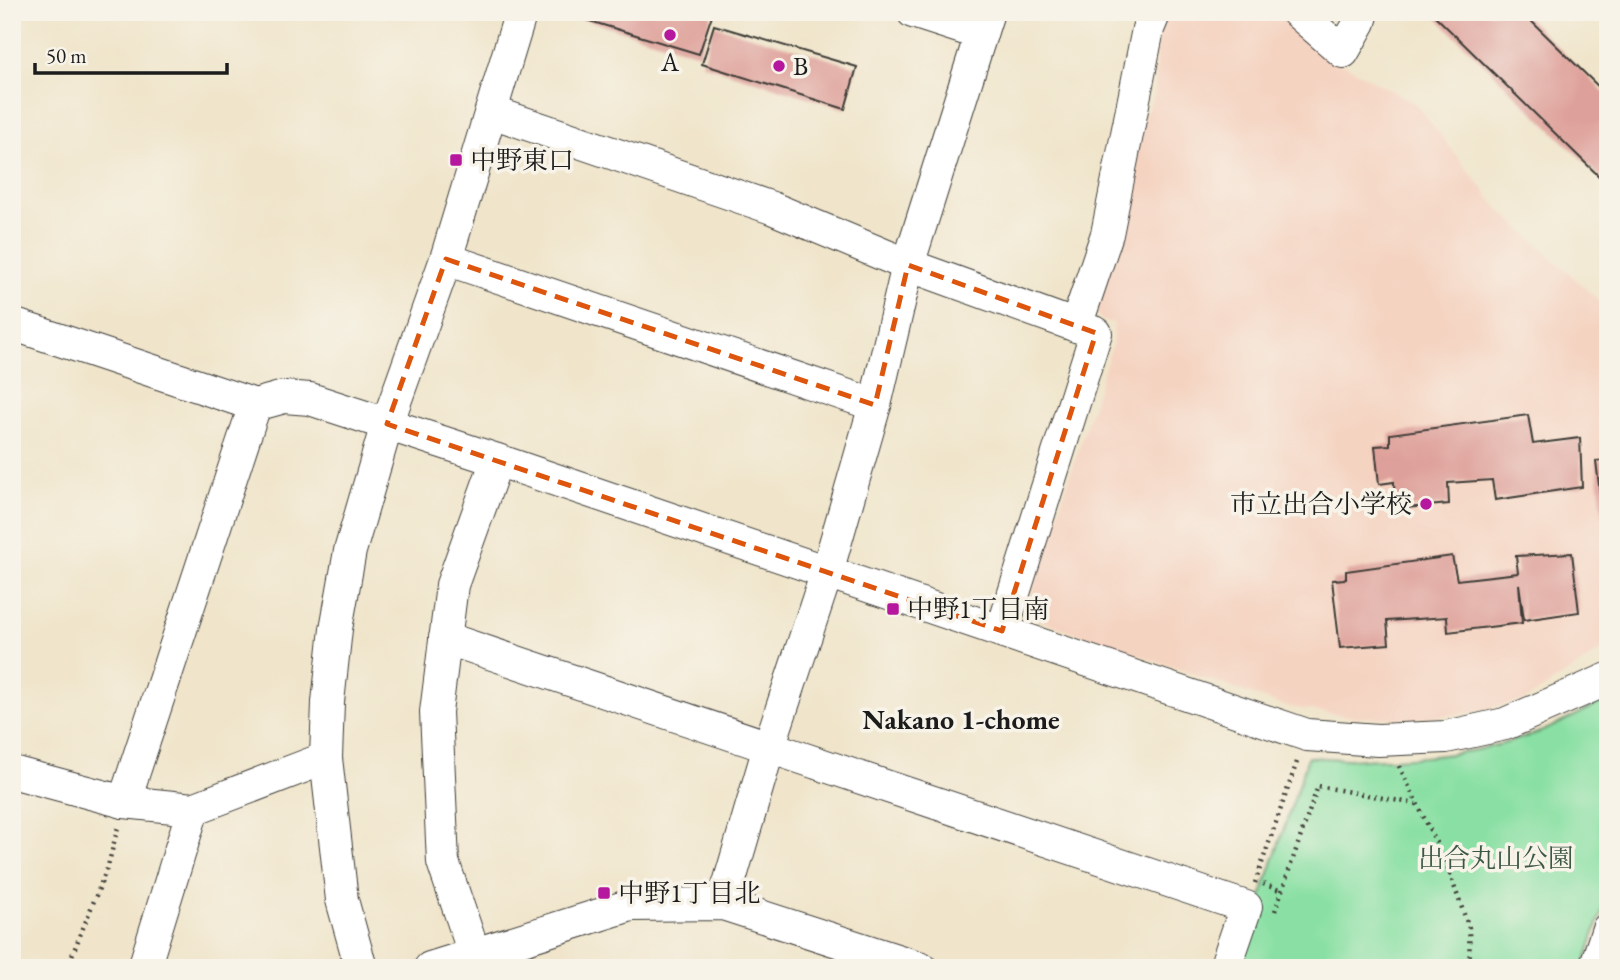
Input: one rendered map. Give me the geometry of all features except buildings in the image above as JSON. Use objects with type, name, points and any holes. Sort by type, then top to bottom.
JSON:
[{"type":"street","points":[[360,968],[342,900],[326,758],[328,702],[336,629],[350,551],[387,424],[446,259],[521,12]]},
{"type":"street","points":[[723,904],[769,747],[827,572],[876,405],[908,265],[985,23],[913,12]]},
{"type":"street","points":[[1076,326],[1107,234],[1148,29],[1155,12]]},
{"type":"street","points":[[1297,12],[1343,52],[1363,12]]},
{"type":"street","points":[[492,112],[772,208],[908,265],[1096,333],[1002,631]]},
{"type":"street","points":[[446,259],[876,405]]},
{"type":"street","points":[[12,324],[255,405],[284,397],[310,399],[1307,735],[1387,740],[1446,737],[1505,724],[1608,679]]},
{"type":"street","points":[[124,802],[255,405]]},
{"type":"street","points":[[477,961],[443,862],[436,712],[452,585],[497,460]]},
{"type":"street","points":[[445,638],[769,747],[1258,901],[1225,968]]},
{"type":"street","points":[[12,772],[124,802],[193,809],[326,758]]},
{"type":"street","points":[[144,968],[193,809]]},
{"type":"street","points":[[430,968],[477,961],[631,905],[723,904],[888,962],[921,968]]},
{"type":"street","points":[[1595,968],[1608,929]]},
{"type":"path","points":[[1258,901],[1307,735]]},
{"type":"path","points":[[1387,740],[1446,863],[1469,928],[1470,968]]},
{"type":"path","points":[[1258,901],[1282,891],[1318,786],[1416,804]]},
{"type":"path","points":[[67,968],[108,866],[124,802]]},
{"type":"path","points":[[1258,901],[1282,891]]},
{"type":"highlighted area","points":[[446,259],[875,405],[908,265],[1096,333],[1002,631],[387,424]]},
{"type":"shaded area","points":[[1169,12],[1276,12],[1328,48],[1341,63],[1416,104],[1497,207],[1608,309],[1608,646],[1526,700],[1469,713],[1414,719],[1354,717],[1284,706],[1025,615],[1112,345],[1114,323],[1101,320],[1095,309],[1110,259],[1125,235],[1141,123],[1154,96],[1158,33]]},
{"type":"green space","name":"出合丸山公園","points":[[1608,700],[1608,894],[1583,968],[1237,968],[1308,757],[1394,759],[1480,749],[1535,734]]},
{"type":"place","name":"A","points":[[670,35]]},
{"type":"place","name":"B","points":[[779,66]]},
{"type":"place","name":"中野東口","points":[[456,160]]},
{"type":"place","name":"市立出合小学校","points":[[1426,504]]},
{"type":"place","name":"中野1丁目南","points":[[893,609]]},
{"type":"place","name":"中野1丁目北","points":[[604,893]]},
{"type":"district","name":"Nakano 1-chome","points":[[961,719]]}]
